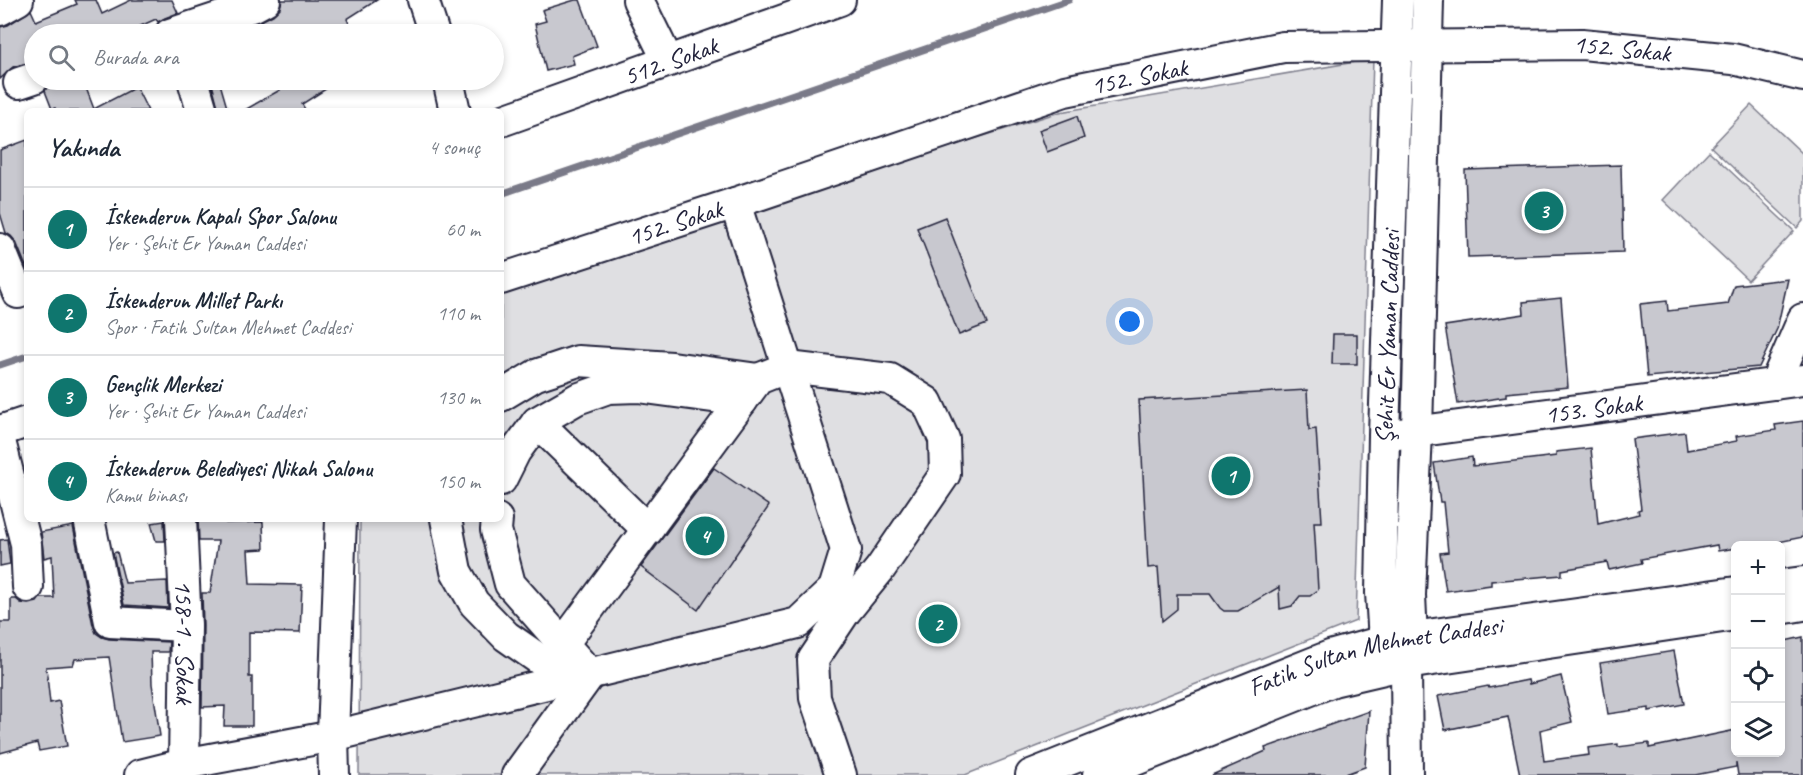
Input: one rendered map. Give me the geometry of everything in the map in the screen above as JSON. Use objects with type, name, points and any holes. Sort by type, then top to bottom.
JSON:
[{"type":"street","points":[[0,10],[18,0]]},
{"type":"street","points":[[204,24],[265,0]]},
{"type":"street","points":[[423,0],[431,24]]},
{"type":"street","points":[[638,0],[668,61]]},
{"type":"street","name":"512. Sokak","points":[[504,120],[840,0]]},
{"type":"street","name":"152. Sokak","points":[[504,278],[735,203],[1065,91],[1398,23],[1428,23],[1582,44],[1734,59],[1803,76]]},
{"type":"street","name":"Şehit Er Yaman Caddesi","points":[[1398,23],[1384,435],[1382,593],[1400,648]]},
{"type":"street","name":"Şehit Er Yaman Caddesi","points":[[1407,775],[1400,648],[1410,595],[1417,432],[1428,23]]},
{"type":"street","points":[[196,90],[201,108]]},
{"type":"street","points":[[450,90],[454,108]]},
{"type":"street","points":[[140,775],[184,764],[333,736],[798,623],[834,589],[846,550],[735,203]]},
{"type":"street","points":[[0,249],[15,294]]},
{"type":"street","points":[[1789,382],[1803,319]]},
{"type":"street","points":[[504,394],[536,375],[578,361],[672,367],[750,390]]},
{"type":"street","points":[[563,644],[750,390],[788,367],[890,379],[927,402],[944,440],[945,474],[880,569],[845,612],[813,660],[815,698],[841,775]]},
{"type":"street","name":"153. Sokak","points":[[1384,435],[1789,382]]},
{"type":"street","points":[[504,474],[515,452],[537,422],[577,399],[608,388],[750,390]]},
{"type":"street","points":[[537,422],[648,530]]},
{"type":"street","points":[[0,431],[24,423]]},
{"type":"street","points":[[0,441],[26,544],[28,587]]},
{"type":"street","points":[[90,522],[110,622],[186,626]]},
{"type":"street","name":"158-1 . Sokak","points":[[181,522],[186,626],[184,764]]},
{"type":"street","points":[[334,775],[333,736],[341,522]]},
{"type":"street","points":[[447,522],[456,571],[474,603],[506,636],[549,666],[581,676]]},
{"type":"street","points":[[497,522],[496,530],[510,584],[563,644],[581,676]]},
{"type":"street","points":[[1785,584],[1803,582]]},
{"type":"street","name":"Fatih Sultan Mehmet Caddesi","points":[[1098,775],[1333,681],[1400,648],[1731,593]]},
{"type":"street","points":[[1785,608],[1803,605]]},
{"type":"street","name":"Fatih Sultan Mehmet Caddesi","points":[[1031,775],[1330,657],[1731,615]]},
{"type":"street","points":[[517,775],[581,676]]},
{"type":"shaded area","points":[[1373,59],[1356,621],[965,775],[359,775],[360,522],[504,522],[504,287],[1060,112]]},
{"type":"shaded area","points":[[1751,105],[1803,154],[1803,221],[1797,228],[1711,147]]},
{"type":"shaded area","points":[[1709,151],[1794,231],[1748,280],[1663,200]]},
{"type":"building","points":[[75,0],[96,0],[102,14],[131,0],[172,0],[178,13],[158,22],[156,19],[145,24],[24,24],[24,64],[13,67],[0,79],[0,27],[8,25],[31,10],[36,21],[77,4]]},
{"type":"building","points":[[282,0],[377,0],[347,19],[349,24],[253,24],[273,15],[280,8]]},
{"type":"building","points":[[580,0],[597,46],[572,56],[574,64],[546,71],[535,24],[546,21],[542,10]]},
{"type":"building","points":[[87,90],[94,108],[52,108],[45,91]]},
{"type":"building","points":[[130,90],[138,90],[146,108],[96,108]]},
{"type":"building","points":[[214,90],[222,90],[227,108],[218,108]]},
{"type":"building","points":[[280,90],[324,90],[302,104],[304,108],[248,108]]},
{"type":"building","points":[[1077,116],[1084,138],[1047,152],[1039,130]]},
{"type":"building","points":[[24,141],[24,262],[16,242],[6,233],[0,213],[0,150]]},
{"type":"building","points":[[1621,165],[1623,252],[1468,257],[1465,170]]},
{"type":"building","points":[[945,217],[987,324],[959,335],[917,228]]},
{"type":"building","points":[[1788,279],[1777,329],[1759,367],[1647,377],[1640,304],[1667,301],[1668,311],[1728,304],[1734,285]]},
{"type":"building","points":[[1561,298],[1568,387],[1506,393],[1506,397],[1458,404],[1445,326],[1524,314],[1523,302]]},
{"type":"building","points":[[1333,334],[1357,334],[1357,364],[1332,364]]},
{"type":"building","points":[[1307,390],[1309,430],[1316,429],[1322,522],[1314,522],[1318,590],[1310,596],[1300,596],[1292,606],[1280,609],[1279,587],[1238,611],[1224,611],[1210,594],[1177,594],[1177,609],[1162,621],[1158,567],[1148,568],[1139,400]]},
{"type":"building","points":[[1803,421],[1803,537],[1783,541],[1731,541],[1731,549],[1718,551],[1717,545],[1641,559],[1642,563],[1609,570],[1607,562],[1562,570],[1562,575],[1491,581],[1491,585],[1446,591],[1440,553],[1448,552],[1443,502],[1440,502],[1434,463],[1472,457],[1473,466],[1556,456],[1556,452],[1591,448],[1598,524],[1639,514],[1638,510],[1641,509],[1632,439],[1685,432],[1687,450],[1737,441],[1736,436],[1776,430],[1775,425]]},
{"type":"building","points":[[714,468],[769,506],[698,610],[641,567]]},
{"type":"building","points":[[164,522],[165,541],[156,541],[151,523]]},
{"type":"building","points":[[198,522],[263,522],[264,549],[248,550],[250,584],[302,585],[300,633],[249,632],[252,726],[224,726],[225,706],[202,707],[202,593],[210,593],[218,541],[199,541]]},
{"type":"building","points":[[73,526],[96,633],[109,639],[169,642],[168,652],[151,652],[152,684],[160,736],[122,742],[109,657],[75,659],[73,665],[46,667],[50,703],[59,701],[67,746],[39,751],[37,743],[0,753],[0,622],[11,622],[11,599],[28,604],[37,602],[40,598],[54,598],[52,556],[44,558],[41,532]]},
{"type":"building","points":[[7,539],[10,564],[0,566],[0,540]]},
{"type":"building","points":[[117,552],[125,583],[167,581],[168,608],[124,605],[113,553]]},
{"type":"building","points":[[1803,637],[1803,775],[1738,775],[1736,762],[1736,767],[1695,775],[1520,775],[1508,717],[1445,730],[1438,696],[1528,680],[1529,684],[1561,676],[1572,722],[1540,730],[1544,761],[1589,755],[1588,748],[1649,743],[1649,748],[1731,731],[1731,757],[1785,757],[1785,641]]},
{"type":"building","points":[[1674,651],[1684,704],[1649,711],[1649,708],[1608,714],[1600,663]]},
{"type":"building","points":[[1369,711],[1365,767],[1343,775],[1212,775],[1266,751],[1265,748]]},
{"type":"waterway","points":[[504,193],[1069,0]]},
{"type":"waterway","points":[[0,365],[24,357]]},
{"type":"place","name":"Gençlik Merkezi","points":[[1544,211]]},
{"type":"place","name":"İskenderun Kapalı Spor Salonu","points":[[1231,476]]},
{"type":"place","name":"İskenderun Belediyesi Nikah Salonu","points":[[705,536]]},
{"type":"place","name":"İskenderun Millet Parkı","points":[[938,624]]}]
